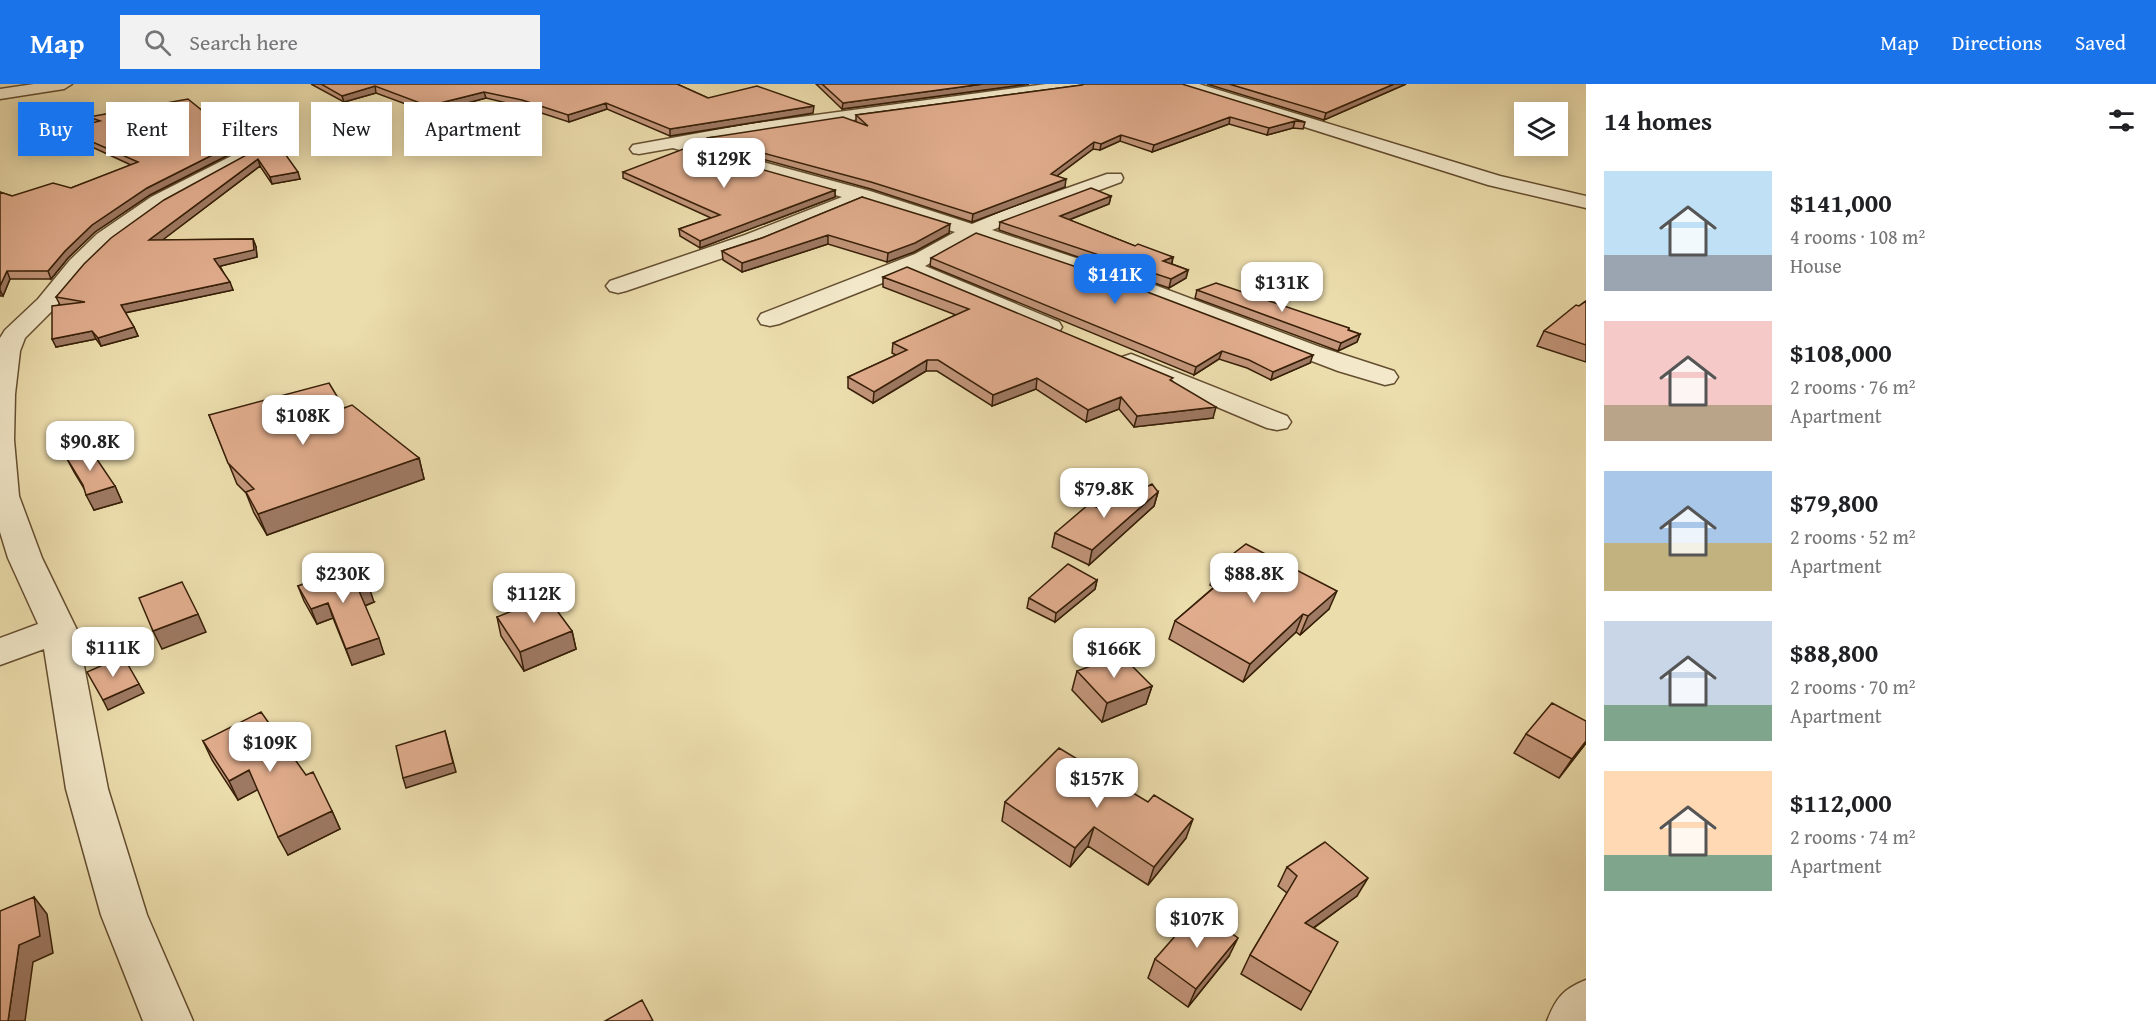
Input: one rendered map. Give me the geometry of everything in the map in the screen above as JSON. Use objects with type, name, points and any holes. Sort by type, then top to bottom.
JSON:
[{"type":"street","points":[[0,93],[64,84]]},
{"type":"street","points":[[639,149],[749,129],[1081,84]]},
{"type":"street","points":[[1183,84],[1495,181],[1586,202]]},
{"type":"street","points":[[674,143],[863,195],[1091,270],[1294,346],[1385,377]]},
{"type":"street","points":[[168,1021],[124,915],[87,789],[59,630],[25,558],[4,496],[0,452],[1,394],[7,351],[14,335],[46,304],[78,265],[105,240],[158,201],[241,156]]},
{"type":"street","points":[[770,319],[923,259],[971,232],[1113,178]]},
{"type":"street","points":[[618,286],[753,240],[863,195]]},
{"type":"street","points":[[906,266],[1071,336]]},
{"type":"street","points":[[1113,354],[1277,422]]},
{"type":"street","points":[[0,652],[59,630]]},
{"type":"street","points":[[1572,1021],[1586,1004]]},
{"type":"building","points":[[321,84],[677,84],[708,98],[757,86],[814,106],[670,129],[606,103],[568,115],[542,107],[542,102],[528,102],[484,92],[444,102],[417,102],[375,86],[342,96]]},
{"type":"building","points":[[822,84],[983,84],[843,103]]},
{"type":"building","points":[[1084,84],[1182,84],[1305,122],[1295,121],[1269,128],[1230,117],[1154,145],[1121,135],[1101,144],[1094,142],[1051,174],[1066,179],[973,214],[871,182],[707,138],[843,117],[868,126],[856,115]]},
{"type":"building","points":[[1229,84],[1394,84],[1326,113]]},
{"type":"building","points":[[188,99],[201,110],[201,156],[210,156],[147,188],[92,225],[48,271],[7,271],[0,286],[0,192],[12,196],[53,183],[71,188],[138,162],[124,156],[189,156],[189,102],[172,102]]},
{"type":"building","points":[[106,114],[106,148],[94,143],[94,123],[100,121],[94,119],[94,116]]},
{"type":"building","points":[[686,148],[835,190],[700,241],[679,229],[720,215],[623,172]]},
{"type":"building","points":[[245,156],[287,156],[298,172],[270,177],[258,159],[149,240],[253,239],[254,250],[214,259],[230,282],[121,305],[134,327],[98,338],[92,331],[52,339],[52,306],[85,302],[56,297],[84,264],[111,238],[164,200]]},
{"type":"building","points":[[1091,188],[1111,196],[1060,216],[1135,246],[1138,244],[1173,257],[1163,261],[1188,270],[1171,279],[1000,222]]},
{"type":"building","points":[[862,197],[950,224],[915,243],[888,253],[828,235],[742,263],[722,251],[762,238]]},
{"type":"building","points":[[976,233],[1121,282],[1313,355],[1273,372],[1249,360],[1222,351],[1196,367],[931,258]]},
{"type":"building","points":[[907,267],[1173,378],[1170,380],[1216,407],[1137,416],[1121,397],[1088,410],[1037,378],[993,395],[938,360],[927,360],[874,392],[848,377],[907,350],[893,343],[969,309],[883,277]]},
{"type":"building","points":[[1216,283],[1349,328],[1348,330],[1360,334],[1341,343],[1197,290]]},
{"type":"building","points":[[1586,301],[1586,345],[1544,331],[1576,305],[1579,306]]},
{"type":"building","points":[[329,383],[344,408],[352,405],[419,458],[258,514],[246,492],[254,489],[228,463],[209,415]]},
{"type":"building","points":[[90,449],[115,486],[86,495],[83,485],[66,457]]},
{"type":"building","points":[[1152,484],[1158,492],[1092,550],[1055,533],[1089,504],[1103,510]]},
{"type":"building","points":[[1246,544],[1337,591],[1308,616],[1303,614],[1250,664],[1175,621],[1230,574],[1216,567]]},
{"type":"building","points":[[355,564],[369,587],[359,591],[379,638],[346,649],[328,603],[311,609],[298,586]]},
{"type":"building","points":[[1068,564],[1097,580],[1056,613],[1029,598]]},
{"type":"building","points":[[182,582],[198,614],[153,631],[139,598]]},
{"type":"building","points":[[547,597],[572,631],[520,652],[497,617]]},
{"type":"building","points":[[1121,655],[1152,686],[1107,703],[1077,671]]},
{"type":"building","points":[[123,656],[139,684],[103,700],[87,672]]},
{"type":"building","points":[[1552,703],[1586,721],[1586,741],[1572,759],[1526,734]]},
{"type":"building","points":[[261,712],[306,775],[313,772],[332,811],[278,837],[249,770],[229,781],[203,741]]},
{"type":"building","points":[[445,731],[453,763],[403,778],[396,746]]},
{"type":"building","points":[[1059,748],[1148,802],[1154,795],[1193,819],[1154,867],[1094,827],[1075,848],[1005,802]]},
{"type":"building","points":[[1325,842],[1368,878],[1305,923],[1338,942],[1311,992],[1250,955],[1297,876],[1287,867]]},
{"type":"building","points":[[34,897],[40,936],[19,945],[8,1021],[0,1021],[0,911]]},
{"type":"building","points":[[1198,910],[1238,938],[1196,989],[1155,959]]},
{"type":"building","points":[[642,1000],[653,1021],[605,1021]]}]
